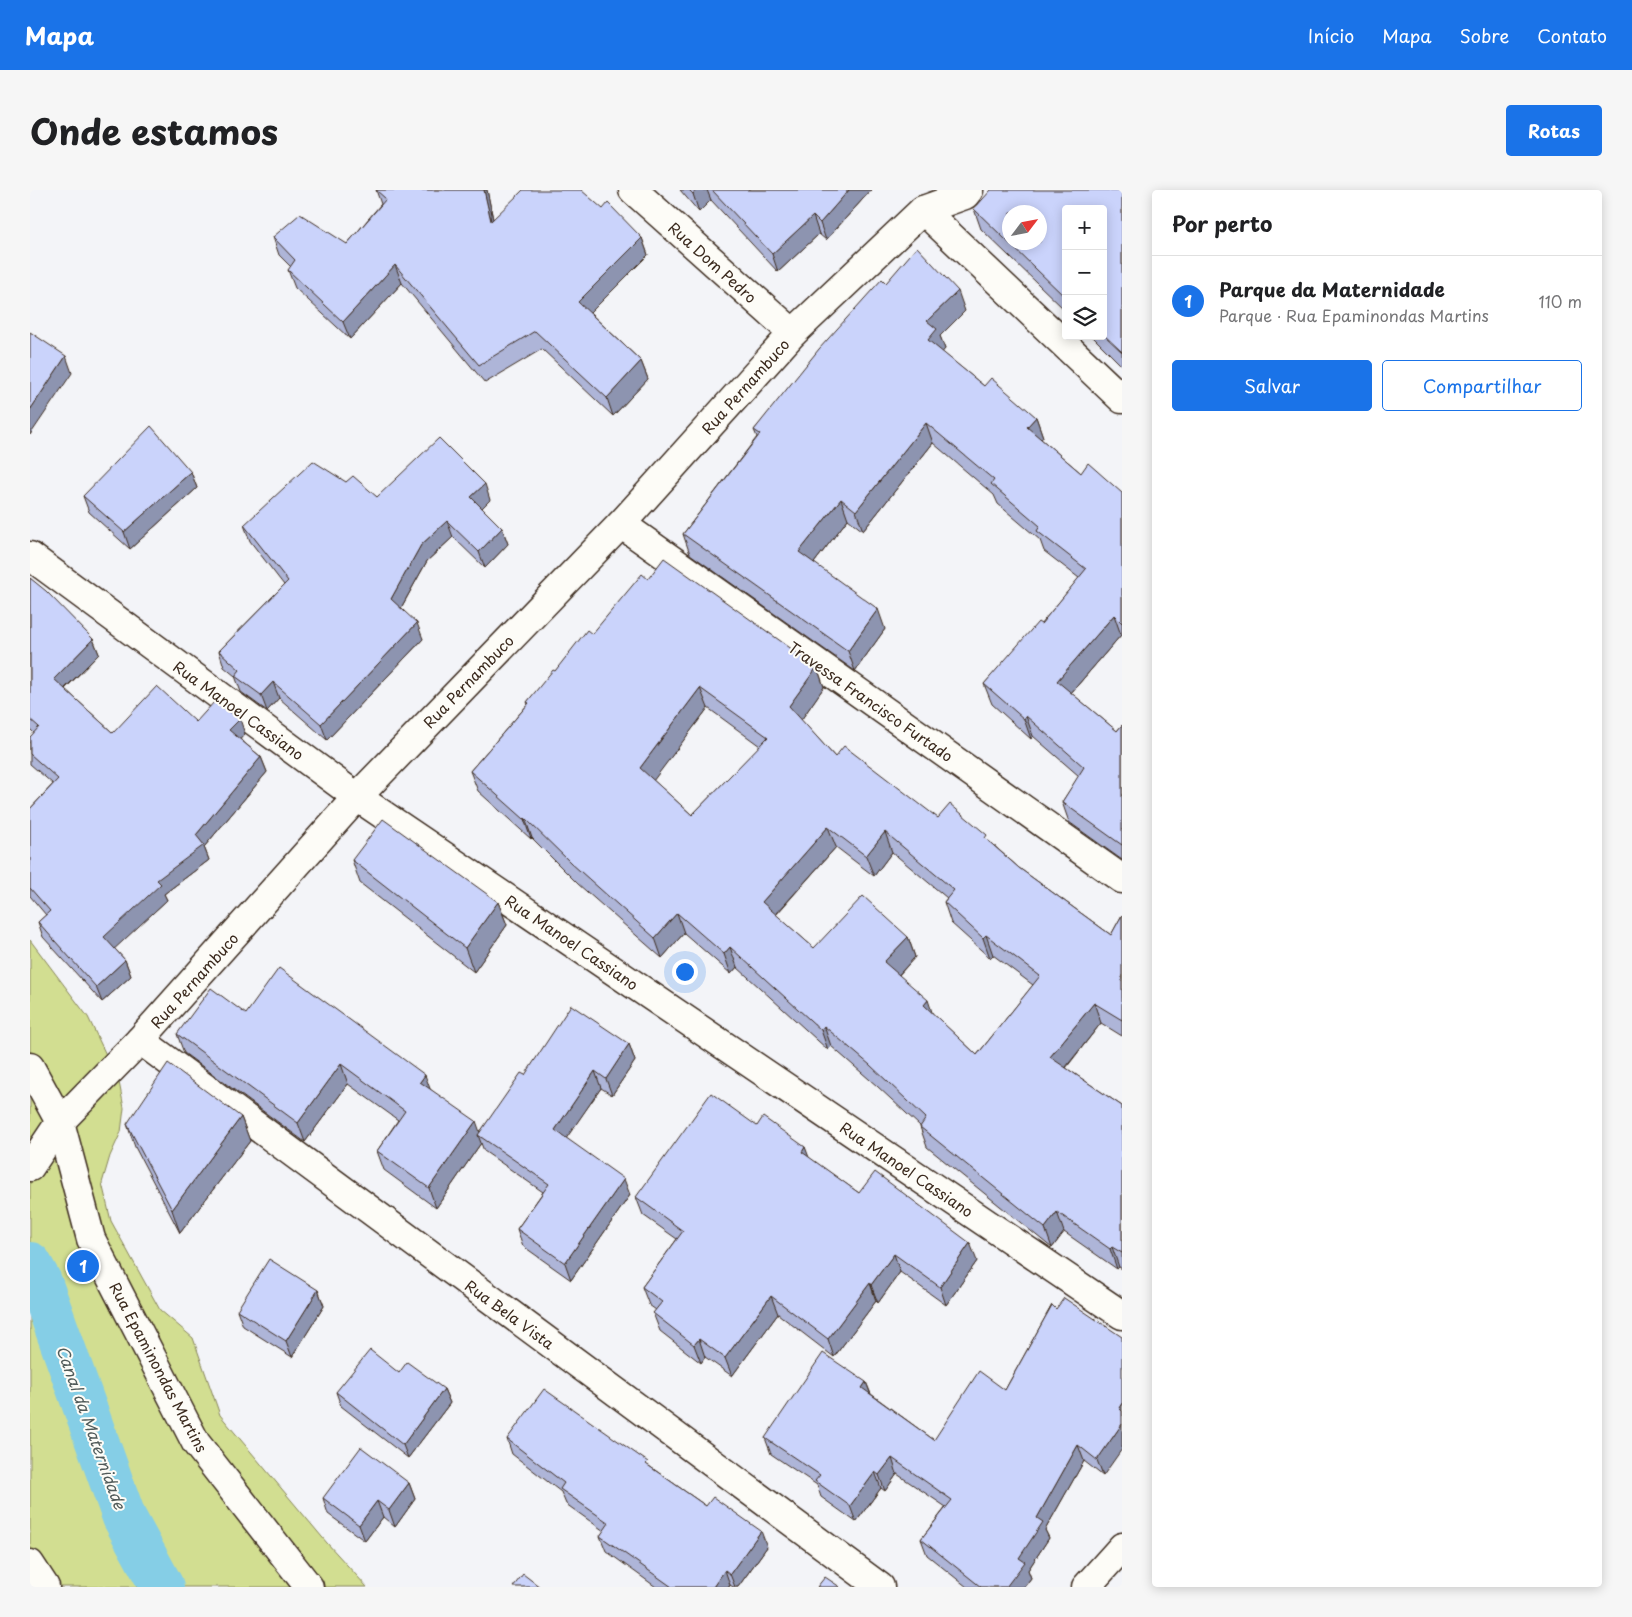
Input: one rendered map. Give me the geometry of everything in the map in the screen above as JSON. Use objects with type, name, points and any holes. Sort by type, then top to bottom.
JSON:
[{"type":"street","name":"Rua Dom Pedro","points":[[633,190],[793,333]]},
{"type":"street","name":"Rua Pernambuco","points":[[30,1167],[60,1122],[140,1040],[357,797],[621,524],[793,333],[926,200],[965,195],[970,190]]},
{"type":"street","points":[[926,200],[1122,399]]},
{"type":"street","name":"Travessa Francisco Furtado","points":[[621,524],[1122,879]]},
{"type":"street","name":"Rua Manoel Cassiano","points":[[30,556],[357,797],[1122,1315]]},
{"type":"street","name":"Rua Bela Vista","points":[[140,1040],[880,1587]]},
{"type":"street","name":"Rua Epaminondas Martins","points":[[30,1067],[60,1122],[91,1239],[196,1443],[309,1587]]},
{"type":"street","points":[[1086,1587],[1122,1547]]},
{"type":"street","points":[[30,1564],[45,1587]]},
{"type":"green space","points":[[30,940],[88,1017],[119,1082],[124,1108],[121,1132],[110,1156],[102,1183],[111,1221],[160,1310],[193,1338],[220,1415],[327,1543],[367,1587],[30,1587]]},
{"type":"building","points":[[376,190],[484,190],[491,221],[523,190],[581,190],[603,209],[608,203],[642,238],[578,302],[641,361],[607,398],[535,331],[479,365],[395,265],[343,322],[288,270],[295,260],[273,237],[300,214],[347,244],[386,199]]},
{"type":"building","points":[[712,190],[849,190],[820,223],[813,216],[772,254]]},
{"type":"building","points":[[991,190],[1122,190],[1122,352],[1107,338],[1107,205],[1062,205],[1062,294],[1016,250],[1047,250],[1047,205],[1002,205],[1002,236],[974,209]]},
{"type":"building","points":[[917,247],[958,291],[927,321],[937,329],[928,340],[984,386],[991,378],[1036,417],[1027,427],[1081,473],[1088,463],[1122,493],[1122,623],[1114,615],[1057,681],[1117,731],[1122,725],[1122,845],[1062,802],[1084,767],[1026,716],[1024,719],[984,684],[1038,622],[1041,624],[1086,569],[1037,531],[1040,526],[991,484],[994,480],[926,423],[856,511],[841,499],[799,552],[878,609],[848,651],[683,534],[760,434],[754,430],[819,349],[882,279],[886,283]]},
{"type":"building","points":[[30,332],[66,356],[30,410]]},
{"type":"building","points":[[151,426],[191,472],[124,532],[83,496]]},
{"type":"building","points":[[439,438],[485,484],[471,497],[502,528],[479,552],[447,521],[421,545],[391,599],[417,623],[321,724],[273,682],[261,695],[235,676],[240,670],[219,651],[288,581],[244,525],[313,461],[346,482],[353,476],[377,497]]},
{"type":"building","points":[[664,558],[817,667],[789,706],[835,757],[844,746],[938,818],[950,804],[987,835],[985,838],[1019,868],[1111,935],[1122,915],[1122,1020],[1094,1003],[1050,1057],[1122,1106],[1122,1253],[1112,1247],[1110,1249],[1057,1212],[1045,1228],[920,1127],[926,1118],[870,1065],[824,1026],[821,1030],[730,947],[724,954],[677,913],[655,938],[571,863],[525,818],[470,771],[529,703],[527,702],[553,670],[555,671],[587,630],[592,634],[642,574],[648,579]],"holes":[[[700,688],[768,737],[692,815],[640,768]],[[828,827],[866,856],[885,832],[954,890],[944,902],[983,938],[986,935],[1040,976],[977,1055],[924,1005],[928,1000],[884,962],[908,937],[863,896],[814,948],[762,902]]]},
{"type":"building","points":[[30,578],[46,591],[93,639],[54,679],[113,733],[157,686],[196,722],[215,701],[240,719],[229,730],[261,757],[196,835],[204,845],[157,880],[161,884],[104,937],[125,960],[96,987],[38,922],[50,911],[30,888],[30,809],[58,779],[30,754],[30,737],[39,727],[30,719]]},
{"type":"building","points":[[383,819],[498,902],[465,948],[352,860]]},
{"type":"building","points":[[279,968],[425,1075],[420,1082],[476,1121],[429,1188],[377,1151],[405,1111],[341,1064],[298,1123],[177,1034],[211,988],[246,1014]]},
{"type":"building","points":[[571,1005],[629,1044],[606,1079],[595,1071],[555,1130],[624,1179],[565,1263],[517,1229],[549,1184],[478,1135],[521,1073],[525,1075]]},
{"type":"building","points":[[168,1063],[241,1117],[172,1210],[127,1124]]},
{"type":"building","points":[[711,1093],[757,1126],[763,1117],[805,1147],[802,1152],[859,1193],[875,1172],[970,1243],[940,1287],[894,1254],[828,1339],[771,1296],[725,1358],[699,1339],[694,1345],[653,1313],[662,1302],[642,1287],[683,1231],[636,1197]]},
{"type":"building","points":[[269,1259],[318,1290],[286,1341],[237,1310]]},
{"type":"building","points":[[1064,1298],[1122,1337],[1122,1403],[1119,1408],[1122,1411],[1122,1424],[1097,1460],[1078,1445],[1037,1518],[1043,1522],[1019,1558],[1025,1562],[1006,1587],[981,1587],[921,1539],[952,1500],[892,1458],[879,1475],[875,1472],[850,1506],[815,1481],[820,1475],[765,1438],[823,1353],[866,1382],[862,1388],[934,1440],[979,1371],[1005,1390],[1052,1305],[1056,1309]]},
{"type":"building","points":[[370,1350],[399,1373],[407,1362],[444,1389],[403,1445],[336,1392]]},
{"type":"building","points":[[544,1389],[648,1462],[646,1464],[706,1506],[713,1497],[761,1531],[730,1574],[725,1570],[713,1587],[672,1587],[600,1536],[609,1523],[560,1489],[564,1483],[507,1439]]},
{"type":"building","points":[[361,1447],[409,1483],[389,1510],[377,1501],[359,1525],[323,1498]]},
{"type":"building","points":[[523,1574],[540,1587],[513,1587]]},
{"type":"building","points":[[825,1577],[840,1587],[817,1587]]},
{"type":"waterway","name":"Canal da Maternidade","points":[[30,1264],[40,1282],[124,1517],[162,1587]]},
{"type":"place","name":"Parque da Maternidade","points":[[83,1266]]}]
